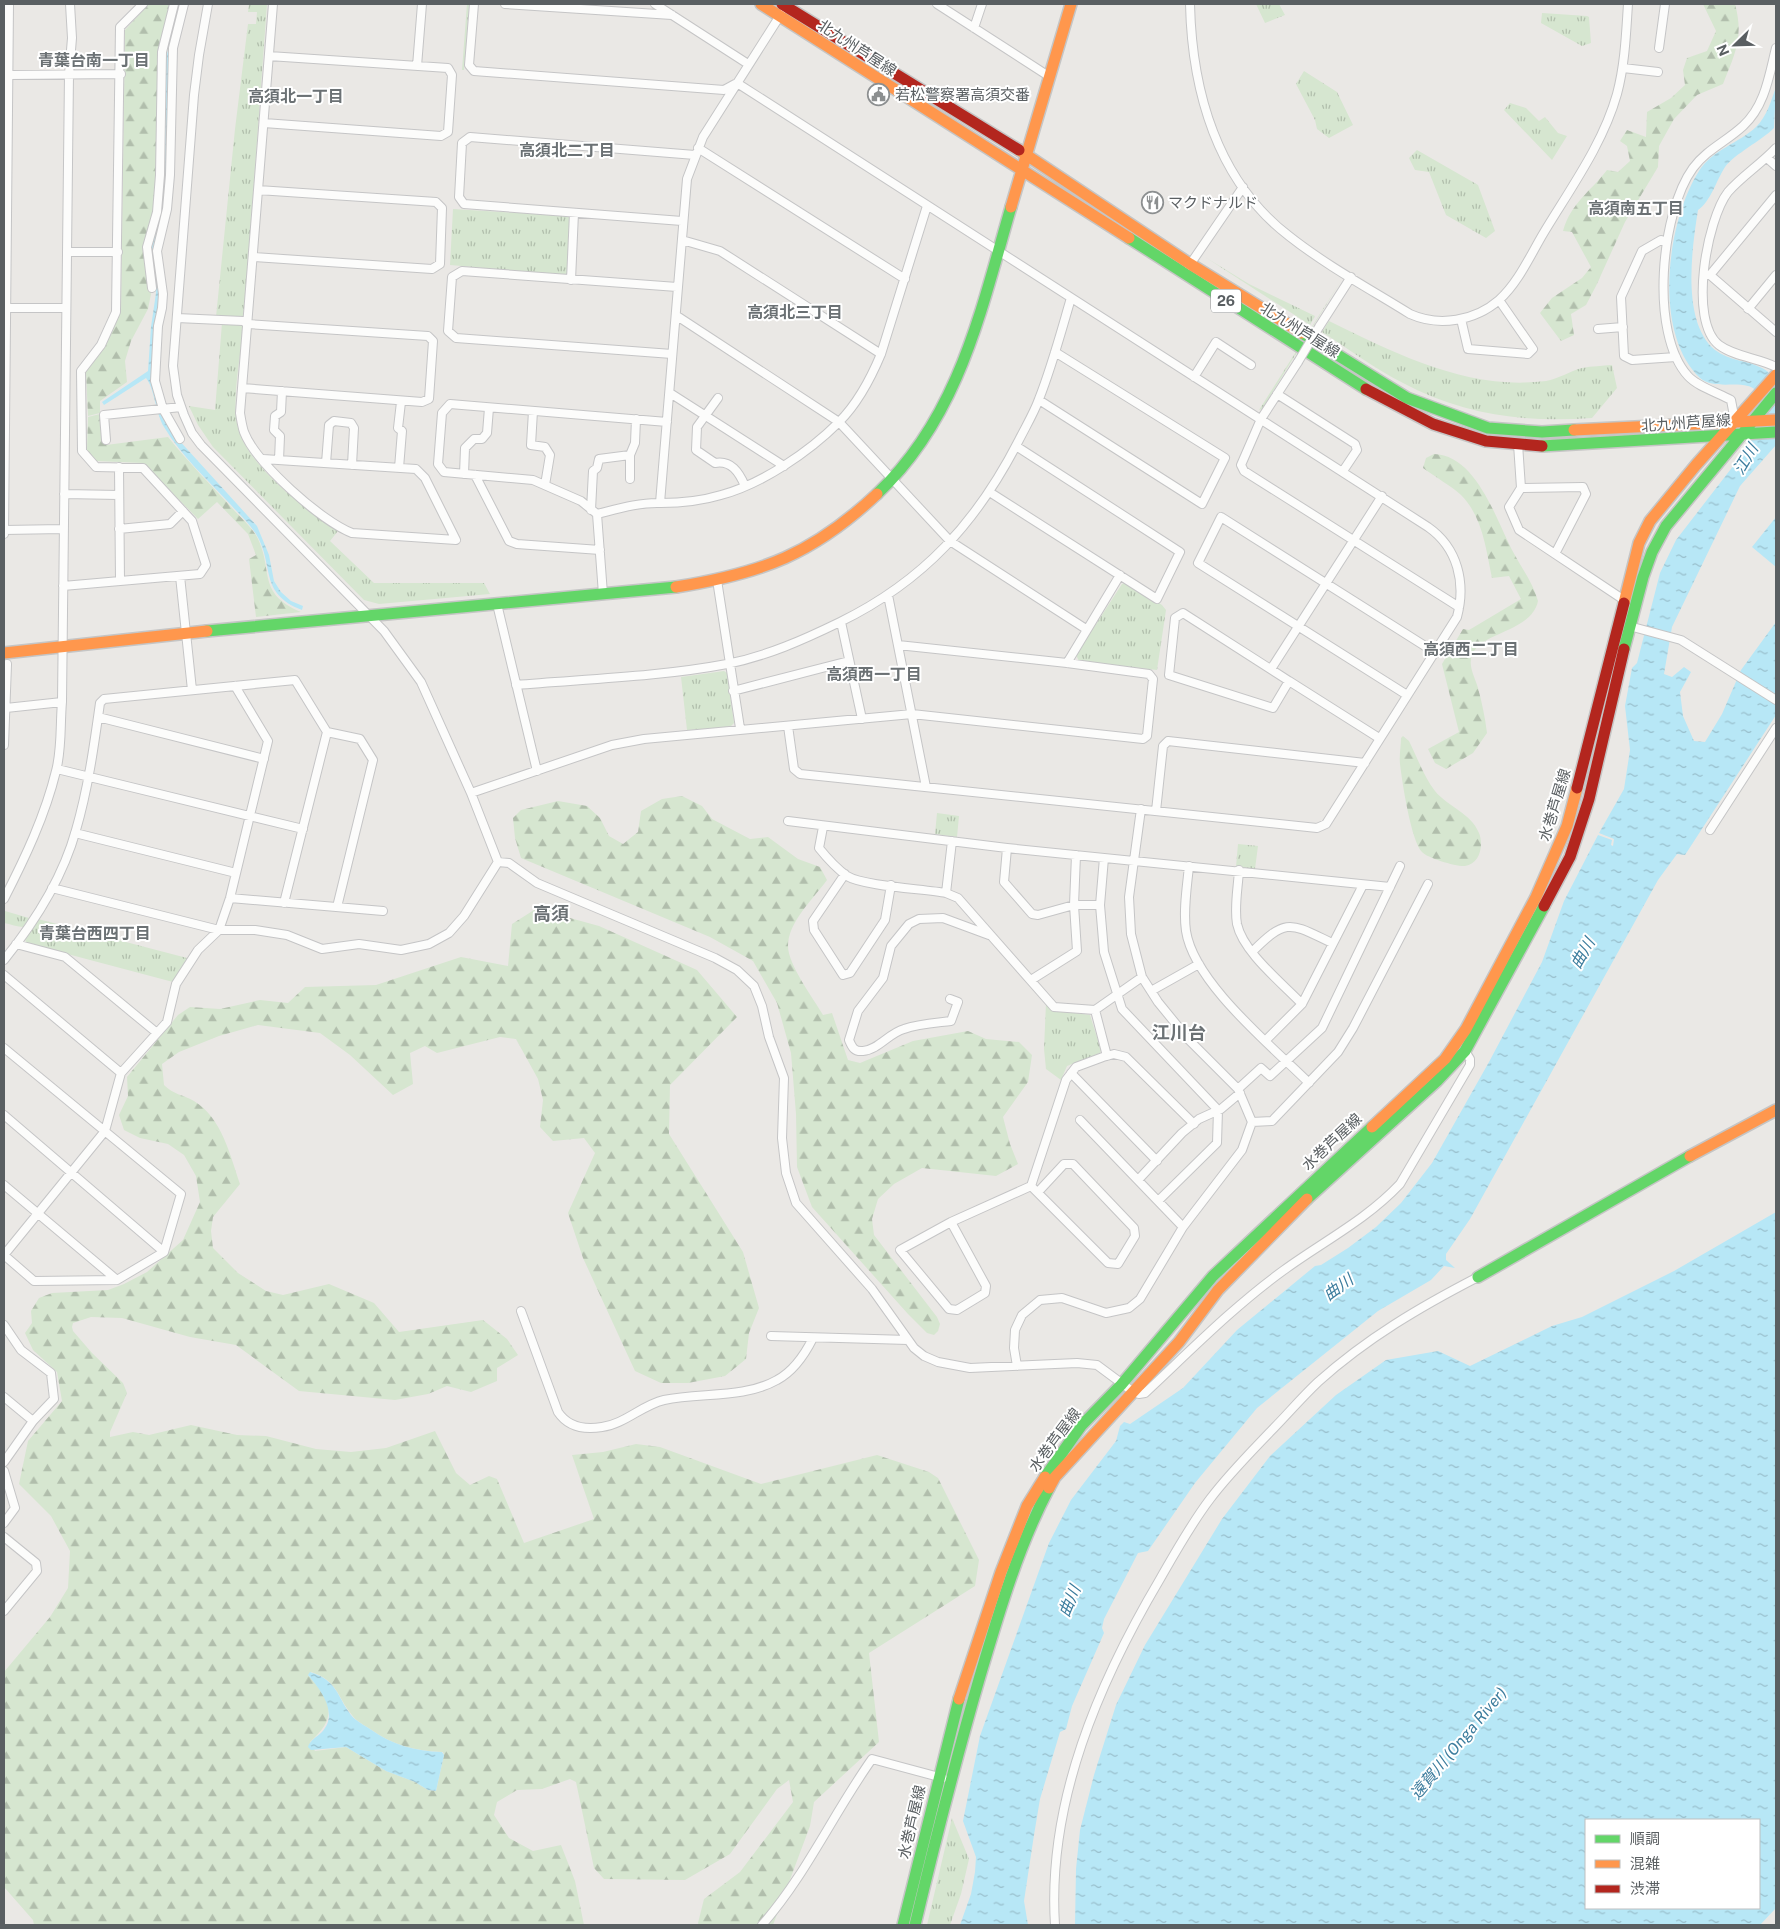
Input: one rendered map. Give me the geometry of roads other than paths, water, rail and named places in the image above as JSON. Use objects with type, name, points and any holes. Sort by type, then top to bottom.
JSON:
[{"type":"main road","name":"北九州芦屋線","points":[[761,4],[783,7],[1025,154],[1190,264],[1407,398],[1488,428],[1542,432],[1776,420]]},
{"type":"main road","points":[[6,659],[64,647],[186,633],[603,594],[717,580],[757,569],[813,544],[846,521],[892,481],[916,453],[954,389],[968,352],[1020,170],[1071,4]]},
{"type":"main road","name":"北九州芦屋線","points":[[783,7],[1020,170],[1384,400],[1433,424],[1486,441],[1544,446],[1776,432]]},
{"type":"main road","name":"水巻芦屋線","points":[[915,1925],[916,1898],[923,1843],[963,1683],[1001,1572],[1027,1506],[1052,1466],[1081,1426],[1122,1384],[1213,1276],[1444,1059],[1466,1029],[1536,897],[1567,826],[1638,543],[1650,522],[1696,465],[1776,376]]},
{"type":"main road","name":"水巻芦屋線","points":[[903,1925],[916,1898],[934,1846],[950,1780],[991,1639],[1037,1511],[1055,1478],[1178,1342],[1218,1290],[1324,1183],[1437,1081],[1465,1051],[1488,1013],[1570,857],[1589,799],[1634,627],[1643,577],[1666,526],[1746,433],[1776,394]]},
{"type":"main road","points":[[1478,1277],[1634,1187],[1776,1110]]},
{"type":"street","points":[[4,534],[5,139],[9,75],[9,4]]},
{"type":"street","points":[[4,898],[24,859],[44,809],[57,769],[62,702],[69,74],[72,38],[70,4]]},
{"type":"street","points":[[63,586],[200,574],[206,565],[192,521],[143,468],[96,467],[82,451],[81,372],[101,345],[116,312],[121,74],[120,27],[143,4]]},
{"type":"street","points":[[152,288],[148,247],[157,212],[160,175],[162,52],[174,4]]},
{"type":"street","points":[[180,439],[163,409],[155,381],[158,326],[163,294],[157,256],[167,208],[170,175],[173,48],[184,4]]},
{"type":"street","points":[[208,4],[198,54],[194,95],[173,366],[177,395],[181,407],[192,433],[201,445],[384,631],[421,682],[471,793],[498,862]]},
{"type":"street","points":[[263,459],[416,469],[425,478],[456,540],[352,533],[340,528],[289,488],[263,459],[244,432],[240,413],[273,4]]},
{"type":"street","points":[[417,66],[422,4]]},
{"type":"street","points":[[474,4],[468,64],[474,71],[724,90],[737,83]]},
{"type":"street","points":[[505,4],[672,15]]},
{"type":"street","points":[[655,4],[748,64]]},
{"type":"street","points":[[937,4],[1050,77]]},
{"type":"street","points":[[974,28],[982,4]]},
{"type":"street","points":[[1190,4],[1195,65],[1206,114],[1228,165],[1243,187],[1270,220],[1288,236],[1351,278],[1423,320],[1443,321],[1462,319],[1480,313],[1499,300],[1521,271],[1570,192],[1608,120],[1623,68],[1628,4]]},
{"type":"street","points":[[1659,48],[1665,4]]},
{"type":"street","points":[[660,503],[687,179],[696,151],[783,7]]},
{"type":"street","points":[[1735,422],[1731,400],[1689,378],[1676,357],[1667,332],[1665,314],[1666,242],[1676,203],[1693,168],[1703,156],[1743,126],[1764,98],[1776,48]]},
{"type":"street","points":[[264,123],[441,136],[448,132],[452,75],[448,68],[269,56]]},
{"type":"street","points":[[1623,68],[1658,72]]},
{"type":"street","points":[[9,75],[121,74]]},
{"type":"street","points":[[737,83],[1442,536],[1454,556],[1460,574],[1457,617],[1436,653],[1379,738],[1326,824],[1317,828],[800,774],[794,769],[788,726]]},
{"type":"street","points":[[682,221],[464,204],[458,197],[462,144],[470,137],[696,151],[905,279]]},
{"type":"street","points":[[1776,148],[1727,194],[1704,255],[1707,275],[1702,298],[1710,333],[1718,344],[1776,367]]},
{"type":"street","points":[[1767,158],[1776,166]]},
{"type":"street","points":[[1183,274],[1243,187]]},
{"type":"street","points":[[253,257],[432,270],[440,264],[442,208],[436,202],[258,190]]},
{"type":"street","points":[[1707,275],[1776,195]]},
{"type":"street","points":[[668,422],[450,404],[442,413],[438,464],[444,472],[534,480],[581,502],[594,512],[660,503],[673,504],[721,495],[745,486],[784,466],[839,422],[872,376],[881,354],[927,206]]},
{"type":"street","points":[[571,280],[574,213]]},
{"type":"street","points":[[682,240],[720,251],[881,354]]},
{"type":"street","points":[[1666,242],[1660,240],[1642,251],[1621,297],[1624,356],[1632,360],[1676,357]]},
{"type":"street","points":[[67,252],[118,252]]},
{"type":"street","points":[[672,354],[456,338],[448,331],[452,277],[462,271],[677,287]]},
{"type":"street","points":[[1707,275],[1776,332]]},
{"type":"street","points":[[1748,309],[1776,275]]},
{"type":"street","points":[[1351,278],[1261,419],[1241,465],[1244,470],[1459,607]]},
{"type":"street","points":[[516,685],[687,671],[729,664],[792,645],[841,622],[909,581],[950,541],[990,492],[1039,400],[1071,298]]},
{"type":"street","points":[[1462,319],[1468,349],[1528,354],[1533,349],[1499,300]]},
{"type":"street","points":[[6,308],[66,308]]},
{"type":"street","points":[[676,316],[839,422],[950,541],[1086,629]]},
{"type":"street","points":[[177,318],[243,321],[248,324],[428,336],[433,341],[428,399],[422,402],[401,402],[242,388]]},
{"type":"street","points":[[1598,329],[1623,327]]},
{"type":"street","points":[[1194,376],[1216,342],[1251,365]]},
{"type":"street","points":[[1039,400],[1202,504],[1225,458],[1055,352]]},
{"type":"street","points":[[279,460],[280,436],[274,430],[275,416],[281,412],[282,392]]},
{"type":"street","points":[[670,394],[784,466]]},
{"type":"street","points":[[1277,394],[1355,444],[1357,450],[1343,471]]},
{"type":"street","points":[[718,398],[697,427],[696,450],[714,463],[723,462],[738,471],[745,486]]},
{"type":"street","points":[[399,468],[402,431],[398,428],[401,402]]},
{"type":"street","points":[[106,440],[104,415],[181,407]]},
{"type":"street","points":[[464,474],[465,448],[474,439],[482,439],[487,433],[489,408]]},
{"type":"street","points":[[533,411],[531,445],[545,447],[550,455],[545,485]]},
{"type":"street","points":[[630,479],[630,456],[636,443],[636,420]]},
{"type":"street","points":[[326,463],[329,425],[334,421],[351,423],[354,428],[352,465]]},
{"type":"street","points":[[1518,444],[1521,488],[1509,507],[1519,530],[1624,600]]},
{"type":"street","points":[[990,492],[1157,599],[1180,552],[1016,446]]},
{"type":"street","points":[[603,594],[600,550],[594,512],[594,471],[597,468],[599,459],[630,456]]},
{"type":"street","points":[[119,467],[120,581]]},
{"type":"street","points":[[475,475],[509,541],[517,544],[600,550]]},
{"type":"street","points":[[1521,488],[1583,487],[1586,494],[1555,554]]},
{"type":"street","points":[[64,494],[119,495]]},
{"type":"street","points":[[1271,669],[1382,496]]},
{"type":"street","points":[[119,529],[170,524],[184,511]]},
{"type":"street","points":[[1407,696],[1198,563],[1221,517],[1436,653]]},
{"type":"street","points":[[4,530],[63,529]]},
{"type":"street","points":[[1067,663],[1120,575]]},
{"type":"street","points":[[180,576],[192,690]]},
{"type":"street","points":[[717,580],[740,728]]},
{"type":"street","points":[[888,595],[926,787]]},
{"type":"street","points":[[497,604],[537,771]]},
{"type":"street","points":[[1289,681],[1272,708],[1169,675],[1175,618],[1183,613],[1379,738]]},
{"type":"street","points":[[841,622],[862,719]]},
{"type":"street","points":[[1634,627],[1681,640],[1739,674],[1776,700]]},
{"type":"street","points":[[471,793],[612,745],[644,739],[740,728],[788,726],[912,714],[1143,739],[1147,736],[1153,678],[1149,674],[1067,663],[898,645]]},
{"type":"street","points":[[4,745],[6,659]]},
{"type":"street","points":[[734,691],[849,661]]},
{"type":"street","points":[[4,960],[52,888],[76,832],[90,777],[100,703],[104,699],[295,680],[327,732],[284,903]]},
{"type":"street","points":[[4,1048],[105,1132],[181,1194],[164,1252],[117,1280],[34,1281],[4,1255],[105,1132],[121,1073],[167,1022],[176,984],[198,950],[219,930],[230,898],[268,741],[235,686]]},
{"type":"street","points":[[6,708],[62,702]]},
{"type":"street","points":[[98,717],[264,759]]},
{"type":"street","points":[[1710,830],[1776,728]]},
{"type":"street","points":[[327,732],[360,739],[373,760],[337,907]]},
{"type":"street","points":[[1156,811],[1163,746],[1168,741],[1365,763]]},
{"type":"street","points":[[57,769],[303,829]]},
{"type":"street","points":[[1017,1366],[1014,1348],[1015,1330],[1022,1315],[1040,1300],[1055,1298],[1106,1313],[1129,1308],[1140,1299],[1183,1227],[1242,1150],[1252,1122],[1239,1091],[1189,1040],[1142,977],[1131,934],[1129,897],[1141,809]]},
{"type":"street","points":[[788,821],[823,827],[1008,848],[1239,870],[1390,887]]},
{"type":"street","points":[[823,827],[819,848],[830,862],[845,874],[870,883],[946,893],[958,898],[1054,1007],[1095,1010],[1142,977]]},
{"type":"street","points":[[76,832],[236,873]]},
{"type":"street","points":[[946,893],[952,841]]},
{"type":"street","points":[[1008,848],[1004,882],[1032,914],[1038,915],[1074,905],[1100,905]]},
{"type":"street","points":[[1031,980],[1077,951],[1074,905],[1076,855]]},
{"type":"street","points":[[1104,858],[1100,905],[1104,952],[1122,1009],[1218,1110],[1217,1143],[1158,1201]]},
{"type":"street","points":[[52,888],[219,930],[255,930],[287,935],[322,949],[360,944],[388,950],[419,947],[438,940],[464,916],[498,862]]},
{"type":"street","points":[[498,862],[509,863],[537,883],[715,958],[737,970],[754,986],[762,1006],[769,1037],[784,1078],[782,1138],[786,1173],[796,1203],[872,1289],[908,1340],[924,1356],[950,1366],[970,1368],[1077,1363],[1097,1364],[1132,1391],[1139,1394],[1145,1393],[1246,1299],[1285,1269],[1358,1222],[1384,1201],[1400,1184],[1470,1065],[1470,1058],[1465,1051]]},
{"type":"street","points":[[1189,866],[1185,914],[1186,932],[1199,964],[1207,978],[1309,1083]]},
{"type":"street","points":[[1138,1180],[1194,1124],[1218,1110],[1261,1068],[1270,1076],[1322,1028],[1400,866]]},
{"type":"street","points":[[1239,870],[1236,908],[1237,925],[1244,941],[1252,952],[1302,1004]]},
{"type":"street","points":[[845,874],[813,921],[814,930],[843,974],[850,974],[885,920],[891,885]]},
{"type":"street","points":[[1252,1122],[1272,1121],[1338,1052],[1353,1028],[1428,884]]},
{"type":"street","points":[[1266,1040],[1302,1004],[1363,885]]},
{"type":"street","points":[[230,898],[383,911]]},
{"type":"street","points":[[950,1000],[958,1002],[950,1021],[904,1029],[864,1051],[857,1051],[852,1047],[849,1040],[858,1011],[883,978],[891,946],[909,924],[919,919],[943,918],[990,936]]},
{"type":"street","points":[[1252,952],[1274,931],[1288,926],[1300,928],[1332,944]]},
{"type":"street","points":[[16,944],[65,957],[157,1033]]},
{"type":"street","points":[[1151,991],[1199,964]]},
{"type":"street","points":[[4,975],[121,1073]]},
{"type":"street","points":[[1095,1010],[1107,1056]]},
{"type":"street","points":[[951,1222],[986,1286],[986,1293],[957,1310],[949,1309],[900,1250],[951,1222],[1031,1186],[1066,1080],[1076,1067],[1114,1054],[1126,1057],[1194,1124]]},
{"type":"street","points":[[1071,1073],[1157,1160]]},
{"type":"street","points":[[4,1115],[164,1252]]},
{"type":"street","points":[[1080,1120],[1183,1227]]},
{"type":"street","points":[[1031,1186],[1108,1263],[1118,1264],[1135,1236],[1134,1228],[1073,1164],[1064,1164],[1038,1192]]},
{"type":"street","points":[[4,1186],[117,1280]]},
{"type":"street","points":[[1055,1925],[1054,1901],[1057,1850],[1073,1774],[1104,1684],[1139,1615],[1179,1543],[1210,1499],[1236,1468],[1318,1382],[1416,1309],[1478,1277]]},
{"type":"street","points":[[521,1311],[558,1412],[563,1419],[574,1426],[584,1428],[602,1427],[624,1420],[642,1408],[664,1400],[752,1390],[777,1380],[805,1355],[813,1338]]},
{"type":"street","points":[[4,1325],[21,1350],[51,1373],[54,1399],[33,1422],[4,1462]]},
{"type":"street","points":[[771,1336],[908,1340]]},
{"type":"street","points":[[4,1397],[33,1422]]},
{"type":"street","points":[[4,1471],[15,1508],[4,1523]]},
{"type":"street","points":[[4,1537],[36,1563],[37,1570],[4,1611]]},
{"type":"street","points":[[762,1925],[783,1901],[802,1874],[830,1823],[872,1759],[950,1780]]},
{"type":"street","points":[[923,1843],[934,1846]]},
{"type":"water","points":[[178,4],[181,4],[170,47],[167,177],[164,212],[157,238],[160,289],[158,314],[154,328],[153,385],[177,438],[257,526],[269,555],[274,581],[281,592],[291,601],[303,606],[302,610],[288,603],[273,587],[262,545],[253,530],[171,438],[161,422],[149,382],[146,378],[104,405],[102,402],[148,371],[151,327],[156,293],[151,248],[160,213],[165,174],[166,59]]},
{"type":"water","points":[[1776,87],[1774,128],[1729,162],[1703,206],[1698,210],[1693,244],[1691,284],[1697,322],[1704,338],[1720,354],[1762,368],[1776,380],[1776,445],[1740,486],[1672,627],[1664,674],[1672,677],[1684,667],[1691,672],[1680,692],[1683,716],[1694,741],[1705,742],[1722,714],[1741,670],[1776,622],[1776,715],[1685,855],[1677,854],[1658,880],[1470,1219],[1446,1254],[1446,1260],[1455,1268],[1444,1266],[1431,1280],[1378,1311],[1257,1408],[1195,1483],[1148,1551],[1138,1553],[1104,1619],[1102,1628],[1104,1633],[1072,1706],[1066,1729],[1060,1732],[1040,1799],[1024,1901],[1028,1925],[960,1925],[971,1894],[975,1872],[976,1857],[963,1821],[980,1736],[1049,1543],[1071,1500],[1116,1441],[1120,1426],[1124,1422],[1130,1424],[1183,1388],[1237,1330],[1315,1266],[1321,1265],[1348,1248],[1376,1227],[1401,1203],[1432,1163],[1489,1062],[1542,962],[1564,901],[1598,835],[1612,840],[1611,845],[1613,846],[1614,839],[1599,833],[1624,789],[1630,750],[1625,706],[1632,668],[1637,663],[1660,573],[1676,540],[1744,452],[1765,411],[1763,397],[1754,389],[1742,385],[1717,384],[1705,381],[1700,378],[1685,358],[1675,334],[1670,306],[1670,276],[1679,218],[1688,192],[1704,164],[1718,152],[1749,133],[1760,123]]},
{"type":"water","points":[[1776,517],[1776,567],[1752,547]]},
{"type":"water","name":"遠賀川 (Onga River)","points":[[1776,1212],[1776,1908],[1760,1925],[1075,1925],[1076,1869],[1080,1830],[1094,1775],[1116,1705],[1145,1645],[1222,1519],[1270,1456],[1336,1395],[1386,1360],[1438,1351],[1470,1366],[1552,1326],[1582,1317],[1674,1271]]},
{"type":"water","points":[[310,1672],[331,1684],[353,1717],[378,1735],[404,1746],[442,1752],[444,1755],[436,1791],[428,1790],[415,1782],[386,1771],[346,1747],[311,1750],[308,1747],[309,1745],[322,1732],[329,1718],[326,1702],[308,1675]]},
{"type":"place","name":"若松警察署高須交番","points":[[879,95]]},
{"type":"place","name":"マクドナルド","points":[[1152,203]]},
{"type":"district","name":"青葉台南一丁目","points":[[94,60]]},
{"type":"district","name":"高須北一丁目","points":[[296,96]]},
{"type":"district","name":"高須北二丁目","points":[[567,150]]},
{"type":"district","name":"高須南五丁目","points":[[1636,208]]},
{"type":"district","name":"高須北三丁目","points":[[795,312]]},
{"type":"district","name":"高須西二丁目","points":[[1471,649]]},
{"type":"district","name":"高須西一丁目","points":[[874,674]]},
{"type":"district","name":"高須","points":[[551,914]]},
{"type":"district","name":"青葉台西四丁目","points":[[95,933]]},
{"type":"district","name":"江川台","points":[[1179,1033]]},
{"type":"water label","name":"江川","points":[[1745,459]]},
{"type":"water label","name":"曲川","points":[[1582,953]]},
{"type":"water label","name":"曲川","points":[[1338,1287]]},
{"type":"water label","name":"曲川","points":[[1069,1601]]}]
